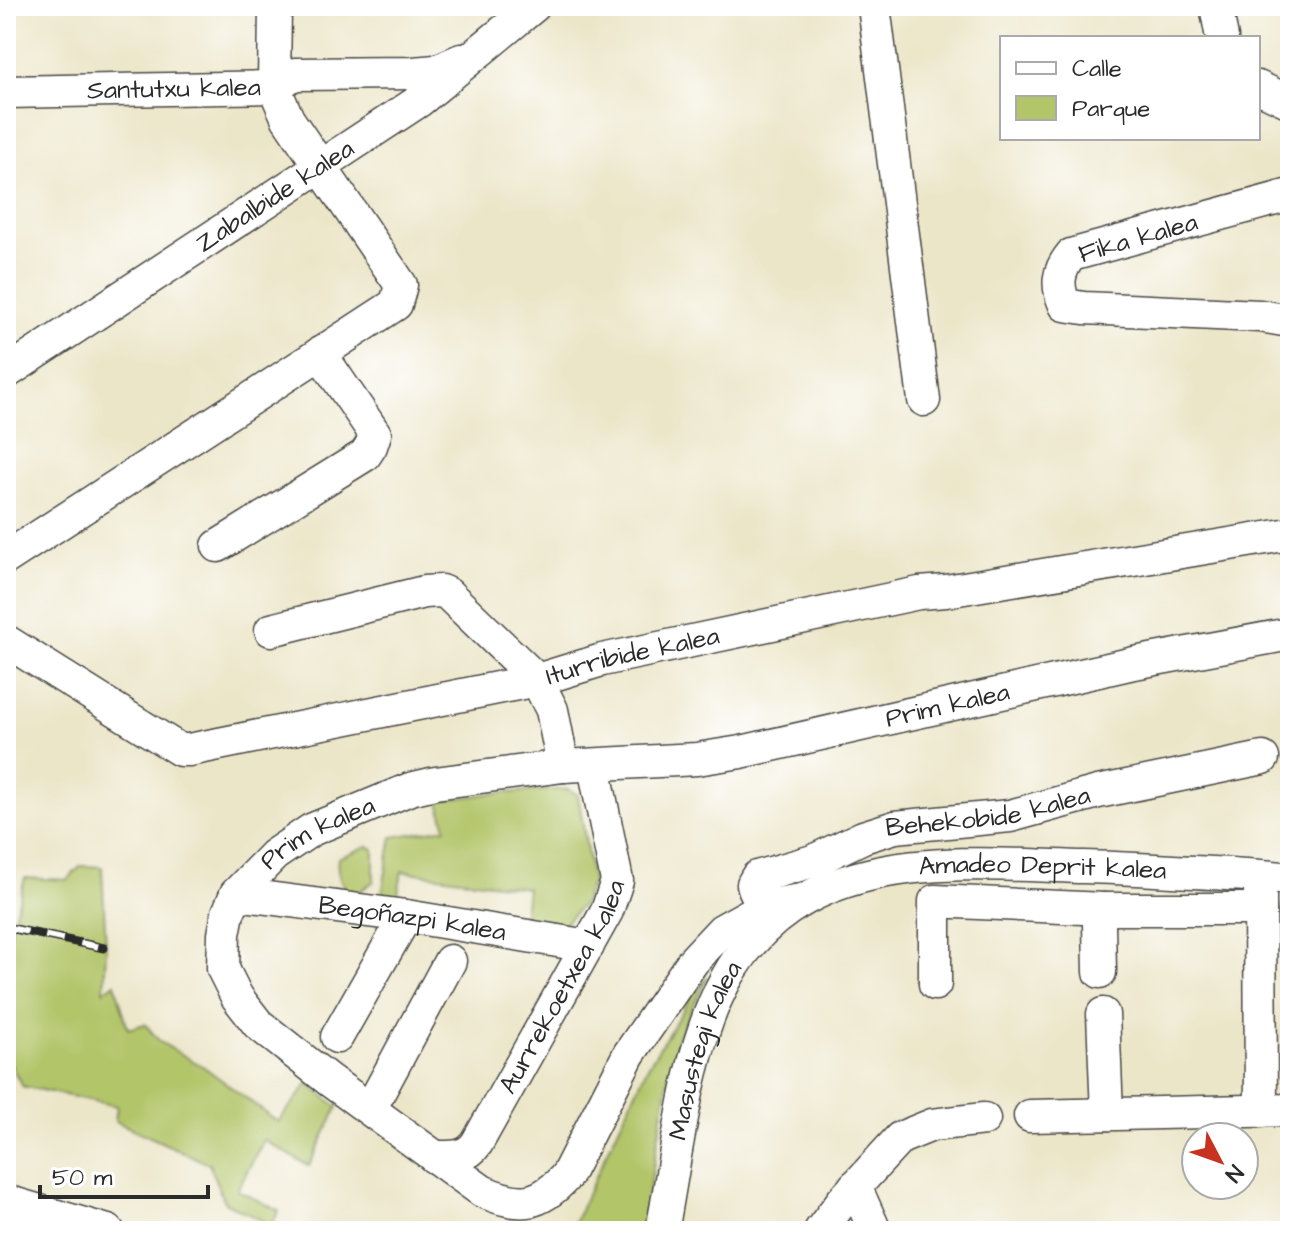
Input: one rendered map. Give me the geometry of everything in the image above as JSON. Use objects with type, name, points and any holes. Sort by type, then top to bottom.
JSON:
[{"type":"street","points":[[6,558],[396,304],[401,285],[288,119],[274,87],[275,6]]},
{"type":"street","name":"Zabalbide kalea","points":[[6,373],[419,101],[534,6]]},
{"type":"street","points":[[874,6],[924,400]]},
{"type":"street","points":[[1216,6],[1222,36]]},
{"type":"street","name":"Santutxu kalea","points":[[6,92],[274,87],[294,74],[436,71],[477,54]]},
{"type":"street","points":[[1260,88],[1290,102]]},
{"type":"street","name":"Fika kalea","points":[[1290,195],[1071,255],[1060,269],[1059,292],[1065,305],[1084,308],[1260,316],[1290,321]]},
{"type":"street","points":[[218,546],[365,455],[371,446],[375,434],[320,353]]},
{"type":"street","name":"Iturribide kalea","points":[[6,641],[180,750],[537,680],[602,660],[919,593],[1290,534]]},
{"type":"street","points":[[271,630],[424,592],[441,591],[448,594],[537,680]]},
{"type":"street","name":"Prim kalea","points":[[787,902],[722,930],[695,960],[629,1054],[567,1175],[544,1196],[527,1202],[507,1202],[474,1185],[258,1024],[237,997],[223,969],[224,934],[236,894],[274,855],[311,830],[410,789],[435,783],[578,766],[697,759],[741,752],[1107,668],[1290,634]]},
{"type":"street","name":"Aurrekoetxea kalea","points":[[470,1152],[607,911],[617,881],[578,766],[537,680]]},
{"type":"street","name":"Behekobide kalea","points":[[787,902],[762,900],[753,884],[757,877],[813,861],[863,837],[895,827],[1010,816],[1098,792],[1263,758]]},
{"type":"street","name":"Amadeo Deprit kalea","points":[[787,902],[894,868],[964,863],[1118,867],[1274,878]]},
{"type":"street","points":[[1030,1116],[1276,1111],[1260,909],[1274,878]]},
{"type":"street","name":"Begoñazpi kalea","points":[[236,894],[406,916],[588,946]]},
{"type":"street","points":[[935,984],[935,901],[1104,909],[1260,909]]},
{"type":"street","name":"Masustegi kalea","points":[[662,1231],[698,1054],[711,1010],[738,961],[787,902]]},
{"type":"street","points":[[1100,972],[1099,923],[1104,909]]},
{"type":"street","points":[[337,1037],[406,916]]},
{"type":"street","points":[[695,960],[707,963],[738,961]]},
{"type":"street","points":[[370,1109],[450,961]]},
{"type":"street","points":[[1103,1014],[1107,1114]]},
{"type":"street","points":[[820,1231],[855,1186],[900,1138],[932,1125],[984,1119]]},
{"type":"street","points":[[434,1157],[459,1157],[470,1152]]},
{"type":"street","points":[[470,1152],[467,1164],[474,1185]]},
{"type":"street","points":[[855,1186],[875,1231]]},
{"type":"street","points":[[6,1201],[108,1231]]},
{"type":"green space","points":[[568,789],[578,795],[592,881],[583,904],[564,924],[523,922],[527,888],[402,871],[396,904],[380,905],[392,837],[446,828],[439,801],[488,794]]},
{"type":"green space","points":[[368,846],[374,849],[374,881],[359,892],[350,893],[340,877],[338,858]]},
{"type":"green space","points":[[81,866],[102,867],[106,948],[104,991],[115,983],[128,1029],[145,1024],[160,1042],[204,1067],[278,1122],[308,1084],[338,1107],[309,1166],[264,1140],[237,1190],[279,1211],[271,1225],[224,1202],[209,1164],[115,1121],[117,1106],[22,1086],[6,1055],[6,958],[14,917],[25,878],[67,880]]},
{"type":"green space","points":[[708,977],[680,1031],[671,1064],[642,1231],[570,1231],[648,1066],[695,991]]},
{"type":"railway","points":[[10,928],[104,948]]}]
